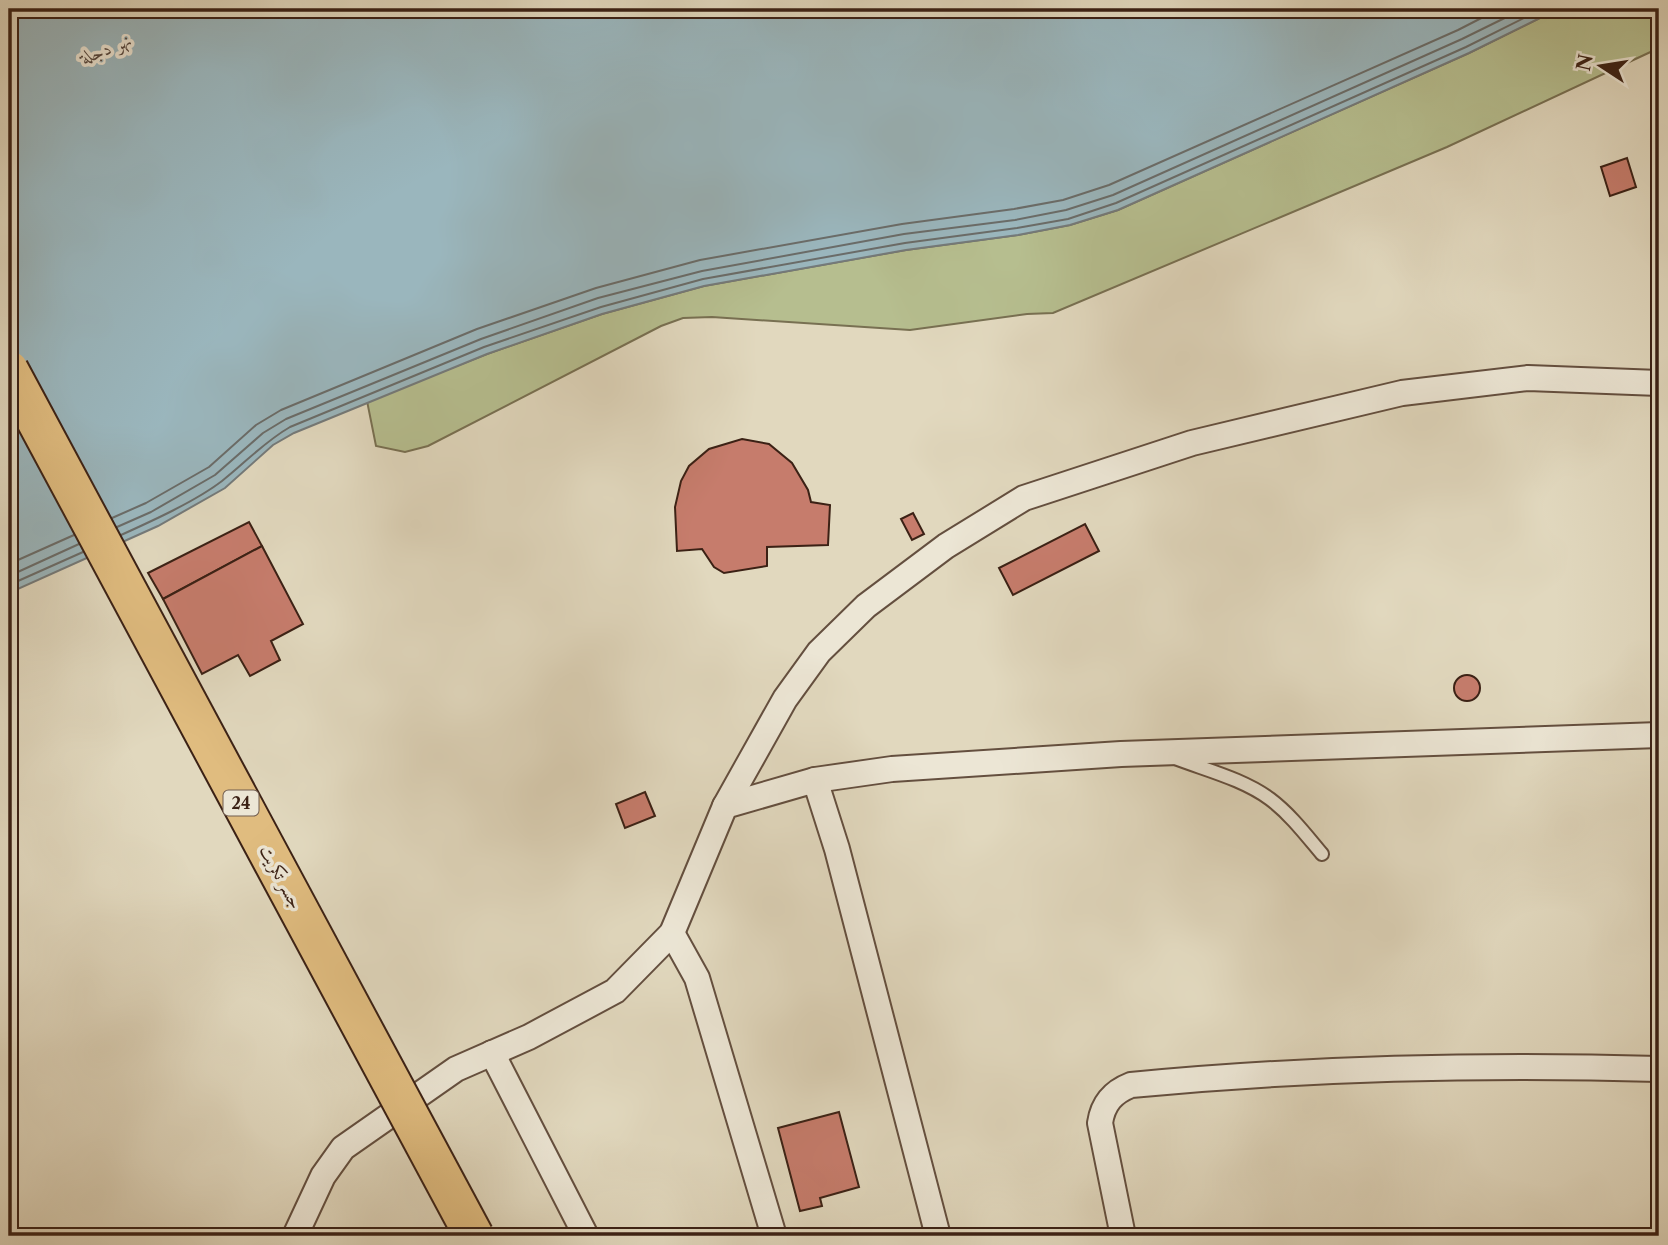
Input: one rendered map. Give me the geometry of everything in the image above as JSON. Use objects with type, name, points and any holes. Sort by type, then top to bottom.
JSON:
[{"type":"main road","name":"جسر تكريت","points":[[9,370],[474,1236]]},
{"type":"street","points":[[295,1236],[323,1176],[343,1149],[456,1069],[528,1037],[615,991],[672,933],[725,806],[785,699],[819,652],[866,606],[946,546],[1024,498],[1192,443],[1402,393],[1528,378],[1659,383]]},
{"type":"street","points":[[725,806],[815,780],[892,769],[1162,753],[1659,735]]},
{"type":"street","points":[[815,780],[837,849],[938,1236]]},
{"type":"street","points":[[672,933],[697,978],[774,1236]]},
{"type":"street","points":[[492,1053],[586,1236]]},
{"type":"street","points":[[1123,1236],[1100,1123],[1106,1103],[1121,1089],[1131,1085],[1352,1070],[1569,1066],[1659,1069]]},
{"type":"lane","points":[[1162,753],[1268,797],[1289,815],[1322,854]]},
{"type":"green space","points":[[1558,9],[1659,9],[1659,48],[1447,147],[1053,313],[910,330],[712,317],[683,318],[661,326],[428,446],[405,452],[376,446],[367,401],[487,354],[602,314],[704,286],[906,250],[1018,235],[1070,225],[1118,210],[1469,53]]},
{"type":"water","name":"نهر دجلة","points":[[9,9],[1558,9],[1469,53],[1118,210],[1070,225],[1018,235],[906,250],[704,286],[602,314],[487,354],[294,433],[273,445],[225,488],[158,526],[9,593]]},
{"type":"building","points":[[1627,158],[1636,187],[1610,196],[1601,167]]},
{"type":"building","points":[[742,439],[769,444],[792,463],[808,490],[811,502],[830,505],[828,545],[767,547],[767,566],[724,573],[714,567],[702,549],[677,551],[675,507],[681,481],[689,466],[709,449]]},
{"type":"building","points":[[913,513],[924,534],[912,540],[901,519]]},
{"type":"building","points":[[249,522],[262,546],[163,599],[148,573]]},
{"type":"building","points":[[1085,524],[1099,551],[1013,595],[999,568]]},
{"type":"building","points":[[262,546],[303,624],[271,641],[280,660],[250,676],[238,655],[202,674],[163,599]]},
{"type":"building","points":[[1467,675],[1476,679],[1480,688],[1476,697],[1467,701],[1458,697],[1454,688],[1458,679]]},
{"type":"building","points":[[645,792],[655,816],[625,828],[616,804]]},
{"type":"building","points":[[839,1112],[859,1187],[820,1198],[822,1206],[800,1211],[778,1128]]}]
